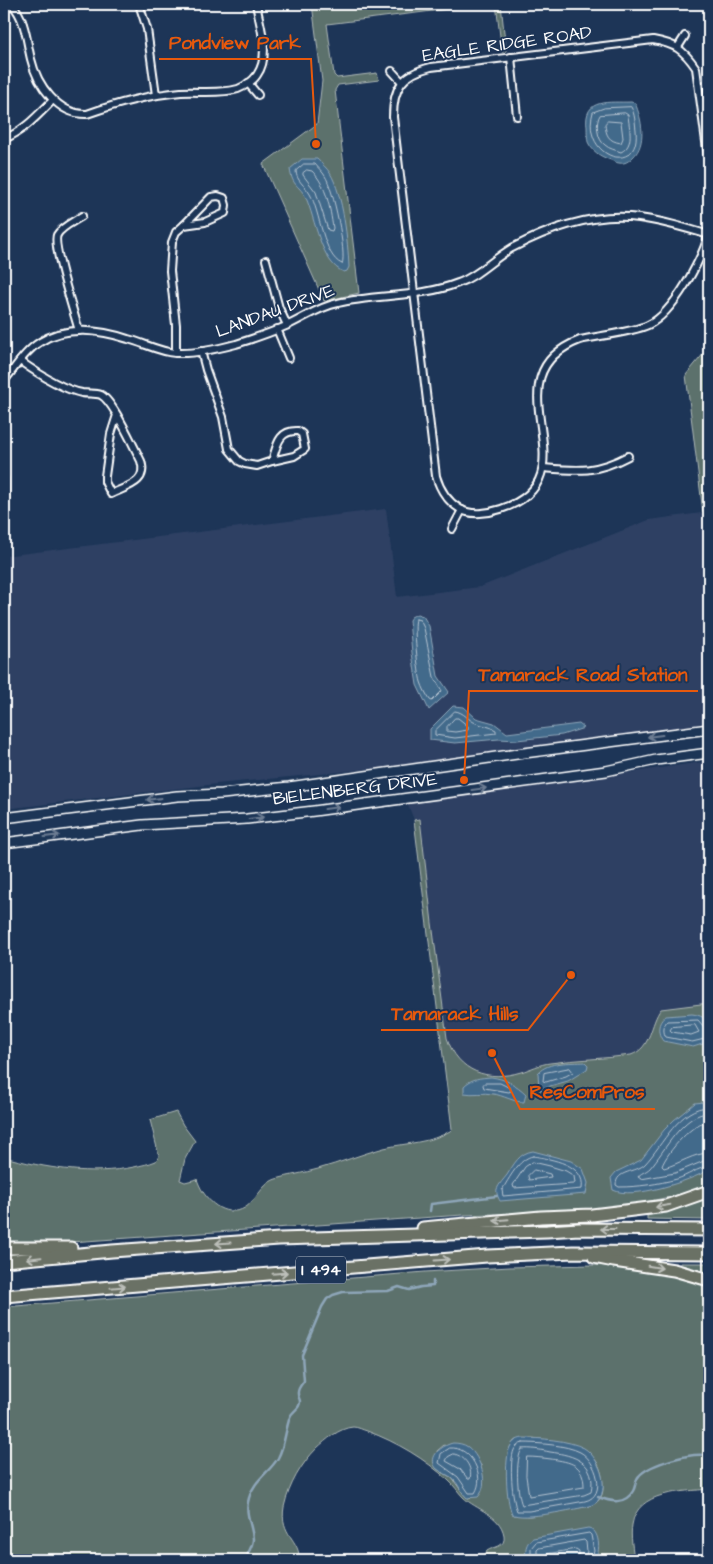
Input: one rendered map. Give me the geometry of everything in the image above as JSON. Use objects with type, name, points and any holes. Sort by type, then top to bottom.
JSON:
[{"type":"highway","points":[[359,1237],[447,1224],[592,1215],[666,1206],[709,1191]]},
{"type":"highway","name":"I 494","points":[[4,1261],[135,1249],[279,1239],[579,1229],[709,1230]]},
{"type":"highway","points":[[4,1248],[135,1249]]},
{"type":"highway","points":[[573,1252],[614,1262],[674,1270],[709,1280]]},
{"type":"highway","name":"I 494","points":[[4,1296],[412,1262],[573,1252],[709,1253]]},
{"type":"highway","points":[[4,1301],[70,1291]]},
{"type":"street","points":[[12,4],[22,22],[33,68],[38,79],[53,100],[70,112],[79,114],[87,114],[138,98],[182,92],[230,90],[248,83],[257,75],[264,56],[256,4]]},
{"type":"street","points":[[139,4],[147,29],[156,95]]},
{"type":"street","points":[[685,36],[678,47],[688,56],[696,68],[709,164]]},
{"type":"street","name":"EAGLE RIDGE ROAD","points":[[402,82],[410,74],[430,67],[653,40],[670,43],[678,47]]},
{"type":"street","points":[[511,57],[517,116]]},
{"type":"street","points":[[392,71],[402,82],[396,92],[393,103],[393,117],[436,476],[439,487],[445,496],[462,510],[477,513],[489,512],[516,503],[528,496],[536,487],[544,468],[538,386],[546,365],[561,349],[570,344],[580,340],[648,326],[658,319],[668,309],[693,272],[709,235]]},
{"type":"street","points":[[248,83],[258,95]]},
{"type":"street","points":[[4,139],[33,121],[53,100]]},
{"type":"street","points":[[176,353],[176,325],[170,271],[172,242],[176,232],[211,197],[218,196],[224,198],[226,205],[225,213],[205,222],[184,225]]},
{"type":"street","points":[[79,331],[59,258],[56,239],[60,231],[82,216]]},
{"type":"street","name":"LANDAU DRIVE","points":[[4,381],[39,342],[48,337],[79,331],[118,336],[159,350],[176,353],[201,351],[237,344],[287,326],[311,312],[337,303],[415,293],[458,283],[477,274],[509,250],[534,237],[575,223],[616,217],[638,218],[664,222],[709,235]]},
{"type":"street","points":[[266,260],[279,308],[287,326]]},
{"type":"street","points":[[277,329],[289,358]]},
{"type":"street","points":[[201,351],[223,418],[229,449],[240,461],[257,466],[272,462],[300,453],[305,449],[302,434],[298,430],[285,432],[280,437],[272,462]]},
{"type":"street","points":[[20,361],[39,374],[73,390],[82,393],[100,394],[109,402],[117,415],[143,467],[141,478],[111,494],[105,482],[105,476],[111,434],[117,415]]},
{"type":"street","points":[[544,468],[578,471],[592,470],[613,464],[628,456]]},
{"type":"street","points":[[4,479],[5,534]]},
{"type":"street","points":[[452,529],[462,510]]},
{"type":"street","name":"BIELENBERG DRIVE","points":[[4,818],[176,796],[222,794],[289,786],[524,753],[709,730]]},
{"type":"street","name":"BIELENBERG DRIVE","points":[[4,843],[142,825],[247,819],[314,811],[559,778],[606,771],[656,760],[709,753]]},
{"type":"shaded area","points":[[386,509],[397,597],[480,587],[649,520],[709,512],[709,723],[409,769],[402,766],[216,784],[4,809],[4,556]]},
{"type":"shaded area","points":[[709,761],[709,1185],[684,1194],[649,1202],[526,1212],[452,1130],[414,820],[407,802],[542,779],[612,775]]},
{"type":"green space","points":[[312,4],[489,4],[327,24],[334,75],[337,78],[377,73],[379,80],[338,85],[335,90],[359,293],[324,301],[263,164],[317,124],[322,81]]},
{"type":"green space","points":[[496,4],[501,4],[506,51],[502,52]]},
{"type":"green space","points":[[709,347],[709,512],[703,513],[686,375]]},
{"type":"green space","points":[[420,819],[447,1038],[452,1050],[459,1059],[476,1072],[497,1076],[521,1072],[539,1065],[631,1055],[638,1052],[647,1041],[661,1009],[709,1003],[709,1185],[650,1201],[556,1212],[463,1215],[71,1242],[4,1243],[4,1157],[68,1170],[85,1171],[118,1170],[148,1164],[156,1161],[159,1156],[150,1120],[176,1112],[195,1141],[185,1159],[180,1180],[185,1182],[197,1179],[206,1197],[216,1206],[228,1211],[242,1210],[252,1202],[265,1186],[276,1179],[318,1169],[384,1148],[435,1138],[452,1129],[414,820]]},
{"type":"green space","points":[[709,1196],[709,1220],[647,1219],[647,1216]]},
{"type":"green space","points":[[680,1263],[709,1263],[709,1274],[680,1266]]},
{"type":"green space","points":[[593,1265],[656,1270],[709,1284],[709,1489],[675,1492],[652,1499],[642,1505],[632,1525],[631,1538],[634,1560],[482,1560],[487,1551],[499,1546],[503,1542],[504,1535],[498,1522],[468,1502],[448,1480],[420,1458],[389,1440],[353,1427],[338,1432],[317,1448],[292,1483],[283,1516],[287,1531],[297,1547],[299,1560],[4,1560],[4,1307],[425,1272]],"holes":[[[532,1438],[570,1444],[590,1454],[597,1462],[601,1473],[603,1491],[598,1501],[590,1506],[530,1516],[514,1515],[509,1502],[508,1462],[510,1447],[514,1441]],[[444,1445],[481,1465],[483,1484],[470,1499],[465,1496],[452,1478],[437,1469],[437,1451]]]},
{"type":"water","points":[[607,102],[635,103],[640,116],[642,138],[633,157],[625,163],[618,163],[594,151],[587,139],[587,117],[589,111],[594,106]]},
{"type":"water","points":[[302,159],[317,159],[329,171],[335,182],[346,232],[349,267],[347,271],[344,272],[336,267],[324,250],[306,198],[292,179],[290,169]]},
{"type":"water","points":[[417,614],[423,616],[429,626],[438,676],[449,692],[429,710],[417,685],[412,653],[409,620]]},
{"type":"water","points":[[453,706],[464,707],[476,718],[494,723],[507,733],[579,724],[584,728],[562,735],[517,740],[499,739],[455,743],[430,740],[430,729]]},
{"type":"water","points":[[692,1014],[702,1017],[707,1023],[709,1042],[693,1047],[663,1041],[659,1028],[663,1018],[666,1016]]},
{"type":"water","points":[[585,1062],[588,1065],[587,1069],[568,1081],[550,1086],[542,1091],[539,1088],[538,1073],[542,1069],[560,1063]]},
{"type":"water","points":[[491,1077],[518,1087],[526,1094],[524,1102],[493,1094],[464,1093],[464,1086],[470,1081]]},
{"type":"water","points":[[709,1102],[709,1170],[675,1184],[647,1191],[634,1193],[613,1190],[611,1178],[616,1172],[641,1160],[664,1130],[695,1103]]},
{"type":"water","points":[[533,1151],[571,1161],[583,1169],[588,1183],[586,1194],[500,1201],[497,1192],[499,1185],[517,1160],[524,1154]]},
{"type":"water","points":[[523,1438],[562,1441],[584,1448],[590,1453],[600,1468],[603,1486],[602,1495],[590,1506],[550,1514],[518,1516],[512,1514],[507,1490],[506,1470],[508,1453],[515,1441]]},
{"type":"water","points":[[453,1443],[465,1445],[477,1457],[484,1479],[482,1492],[478,1497],[467,1498],[455,1481],[438,1470],[434,1464],[433,1459],[437,1452]]},
{"type":"water","points":[[588,1528],[592,1529],[597,1536],[599,1547],[595,1560],[526,1560],[526,1548],[528,1542],[533,1538]]},
{"type":"waterway","points":[[430,1211],[431,1204],[497,1196]]},
{"type":"waterway","points":[[246,1560],[253,1539],[247,1509],[249,1498],[254,1487],[278,1458],[290,1417],[300,1404],[298,1390],[304,1381],[302,1355],[327,1299],[343,1292],[388,1291],[399,1287],[409,1290],[433,1286],[433,1281]]},
{"type":"waterway","points":[[598,1497],[613,1501],[626,1499],[633,1491],[637,1479],[644,1471],[683,1457],[693,1455],[709,1456]]},
{"type":"place","name":"Pondview Park","points":[[316,144]]},
{"type":"place","name":"Tamarack Road Station","points":[[464,780]]},
{"type":"place","name":"Tamarack Hills","points":[[571,975]]},
{"type":"place","name":"ResComPros","points":[[492,1053]]}]
